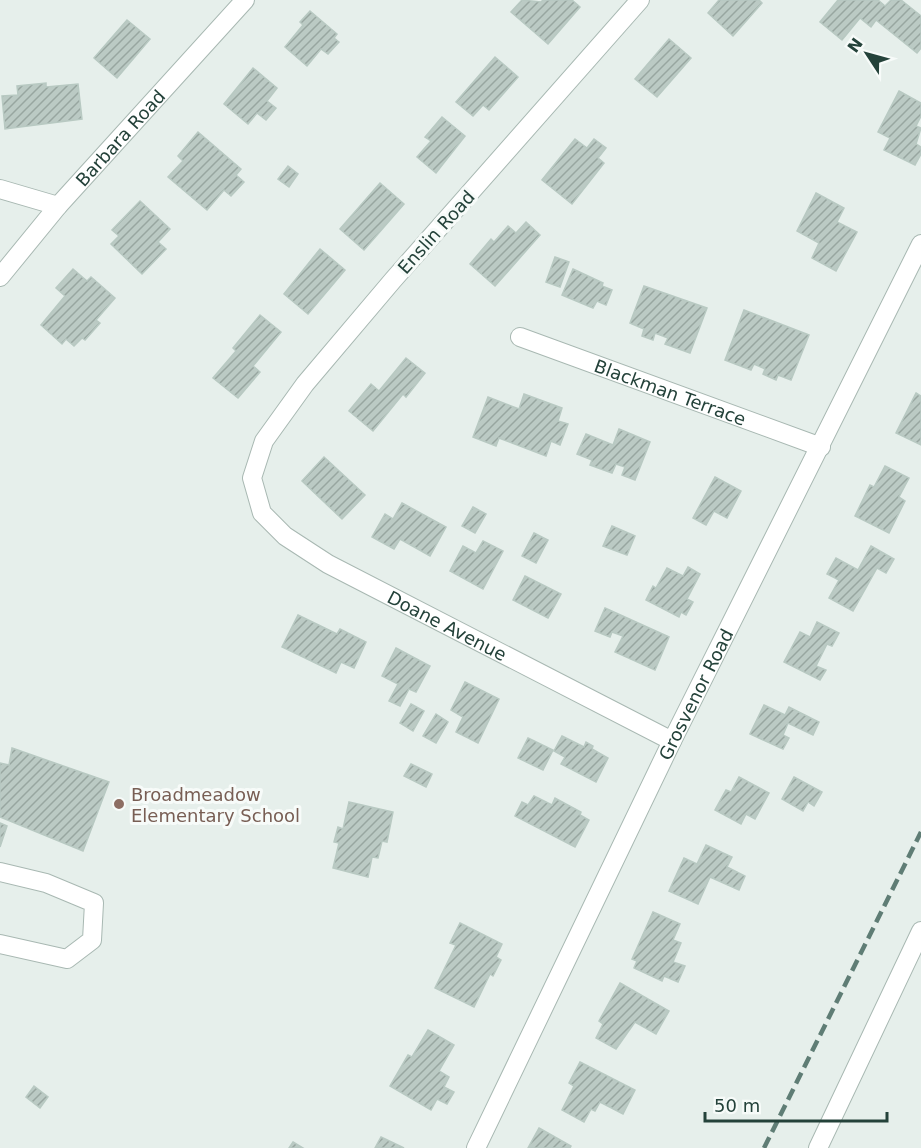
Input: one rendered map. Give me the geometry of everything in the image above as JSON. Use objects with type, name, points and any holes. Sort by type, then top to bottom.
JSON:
[{"type":"street","name":"Barbara Road","points":[[0,277],[58,206],[245,0]]},
{"type":"street","name":"Enslin Road","points":[[252,478],[264,441],[305,384],[640,0]]},
{"type":"street","points":[[0,189],[58,206]]},
{"type":"street","name":"Grosvenor Road","points":[[476,1148],[672,741],[921,243]]},
{"type":"street","name":"Blackman Terrace","points":[[520,337],[821,447]]},
{"type":"street","name":"Doane Avenue","points":[[252,478],[262,513],[285,536],[328,564],[672,741]]},
{"type":"street","points":[[0,872],[46,883],[94,903],[92,940],[67,959],[0,944]]},
{"type":"street","points":[[818,1148],[921,931]]},
{"type":"building","points":[[522,0],[541,2],[543,0],[572,0],[580,7],[548,44],[511,12]]},
{"type":"building","points":[[719,0],[759,0],[762,3],[733,36],[708,13]]},
{"type":"building","points":[[838,0],[878,0],[885,6],[891,0],[901,0],[921,16],[921,48],[917,53],[876,20],[871,27],[860,18],[842,40],[820,22]]},
{"type":"building","points":[[310,11],[337,34],[334,38],[339,42],[328,54],[321,49],[307,66],[285,47],[303,25],[300,22]]},
{"type":"building","points":[[127,20],[150,39],[117,78],[94,58]]},
{"type":"building","points":[[669,39],[691,58],[657,97],[635,79]]},
{"type":"building","points":[[495,57],[518,77],[489,110],[483,105],[473,116],[456,102]]},
{"type":"building","points":[[253,68],[277,88],[267,101],[276,108],[266,120],[257,113],[248,124],[224,104]]},
{"type":"building","points":[[46,83],[46,87],[78,84],[82,119],[5,129],[2,96],[18,95],[17,86]]},
{"type":"building","points":[[899,91],[921,103],[921,116],[916,126],[921,128],[916,144],[921,147],[921,154],[915,165],[884,150],[890,138],[878,132]]},
{"type":"building","points":[[442,117],[465,136],[436,173],[417,157],[431,141],[425,137]]},
{"type":"building","points":[[198,132],[241,169],[236,175],[244,182],[231,196],[224,190],[207,210],[168,177],[183,161],[178,156]]},
{"type":"building","points":[[575,139],[587,148],[594,139],[606,148],[598,158],[604,163],[572,204],[542,180]]},
{"type":"building","points":[[288,166],[298,174],[289,187],[278,179]]},
{"type":"building","points":[[380,183],[404,204],[364,250],[340,229]]},
{"type":"building","points":[[816,193],[844,208],[837,222],[857,232],[836,271],[812,258],[819,243],[797,231]]},
{"type":"building","points":[[140,201],[170,229],[158,242],[166,249],[142,274],[111,244],[119,236],[112,230]]},
{"type":"building","points":[[526,222],[540,235],[495,286],[470,264],[491,239],[494,242],[508,226],[516,233]]},
{"type":"building","points":[[320,249],[345,270],[308,314],[284,294]]},
{"type":"building","points":[[555,257],[569,262],[560,287],[546,282]]},
{"type":"building","points":[[73,269],[87,281],[91,277],[115,298],[96,320],[100,323],[85,340],[82,338],[74,346],[66,339],[62,344],[41,325],[65,296],[56,288]]},
{"type":"building","points":[[573,269],[603,283],[602,286],[612,290],[606,305],[597,301],[593,308],[562,295]]},
{"type":"building","points":[[644,286],[707,308],[690,353],[665,344],[668,338],[655,333],[653,340],[642,336],[644,329],[630,323]]},
{"type":"building","points":[[744,310],[809,335],[791,380],[778,375],[776,380],[763,374],[765,369],[754,364],[751,370],[725,360]]},
{"type":"building","points":[[260,315],[281,332],[253,366],[260,372],[238,398],[213,378],[236,351],[233,348]]},
{"type":"building","points":[[406,358],[425,373],[406,397],[403,394],[373,431],[349,411],[371,384],[379,391]]},
{"type":"building","points":[[916,393],[921,396],[921,445],[896,433]]},
{"type":"building","points":[[524,394],[562,408],[558,421],[568,424],[560,445],[551,441],[546,456],[499,438],[496,446],[473,437],[488,397],[519,409]]},
{"type":"building","points":[[619,429],[650,442],[635,480],[622,475],[625,467],[616,464],[612,473],[590,465],[592,460],[577,454],[586,434],[613,445]]},
{"type":"building","points":[[324,457],[365,495],[342,519],[302,481]]},
{"type":"building","points":[[885,466],[909,478],[899,497],[905,501],[889,533],[855,516],[870,485],[874,487]]},
{"type":"building","points":[[715,477],[741,491],[727,518],[714,511],[706,525],[693,518]]},
{"type":"building","points":[[402,503],[446,527],[430,556],[400,539],[394,549],[372,537],[385,514],[393,519]]},
{"type":"building","points":[[473,507],[486,514],[475,533],[462,526]]},
{"type":"building","points":[[612,526],[635,536],[627,555],[603,546]]},
{"type":"building","points":[[534,533],[548,540],[536,563],[522,556]]},
{"type":"building","points":[[483,541],[503,551],[483,589],[450,571],[463,546],[476,553]]},
{"type":"building","points":[[871,546],[894,559],[886,573],[877,568],[853,611],[829,598],[839,580],[827,574],[836,558],[858,570]]},
{"type":"building","points":[[688,567],[700,574],[687,599],[693,602],[686,615],[681,612],[679,617],[646,600],[653,586],[656,588],[667,568],[683,576]]},
{"type":"building","points":[[525,576],[561,594],[548,618],[513,600]]},
{"type":"building","points":[[605,608],[669,637],[655,670],[615,652],[623,636],[612,632],[610,637],[595,631]]},
{"type":"building","points":[[298,615],[337,634],[340,629],[366,642],[354,668],[341,662],[336,673],[282,647]]},
{"type":"building","points":[[817,622],[839,633],[832,646],[827,644],[816,666],[826,670],[820,680],[784,662],[800,632],[810,637]]},
{"type":"building","points":[[396,648],[430,666],[416,692],[409,689],[400,706],[389,701],[398,684],[382,676]]},
{"type":"building","points":[[465,682],[499,699],[478,743],[456,732],[463,717],[451,710]]},
{"type":"building","points":[[411,704],[424,711],[413,731],[400,723]]},
{"type":"building","points":[[764,705],[785,715],[789,707],[819,722],[813,735],[788,723],[783,735],[789,738],[783,749],[750,734]]},
{"type":"building","points":[[436,714],[448,722],[436,743],[423,736]]},
{"type":"building","points":[[562,736],[584,747],[586,742],[593,746],[592,749],[608,758],[596,782],[561,764],[565,757],[554,751]]},
{"type":"building","points":[[528,738],[553,750],[543,770],[518,758]]},
{"type":"building","name":"Broadmeadow Elementary School","points":[[12,748],[109,782],[83,851],[0,817],[0,763],[9,765]]},
{"type":"building","points":[[411,764],[432,774],[426,787],[404,776]]},
{"type":"building","points":[[739,777],[769,793],[755,819],[746,814],[741,824],[715,810],[726,790],[731,792]]},
{"type":"building","points":[[794,777],[822,792],[814,806],[808,802],[803,811],[782,799]]},
{"type":"building","points":[[534,796],[552,805],[555,798],[581,812],[580,815],[589,820],[575,847],[515,816],[522,802],[528,805]]},
{"type":"building","points":[[349,802],[393,812],[387,842],[382,841],[378,858],[372,857],[368,877],[333,868],[339,843],[334,842],[338,827],[343,829]]},
{"type":"building","points":[[0,823],[7,826],[0,847]]},
{"type":"building","points":[[706,845],[732,857],[727,867],[745,876],[739,890],[710,877],[698,904],[669,891],[684,858],[697,864]]},
{"type":"building","points":[[653,912],[680,924],[673,940],[681,943],[673,962],[685,966],[678,982],[664,976],[662,981],[634,968],[637,961],[632,959]]},
{"type":"building","points":[[460,923],[502,944],[496,957],[501,960],[493,976],[490,974],[474,1007],[435,988],[456,945],[450,943]]},
{"type":"building","points":[[620,983],[669,1011],[656,1034],[635,1022],[616,1049],[596,1038],[603,1024],[599,1021]]},
{"type":"building","points":[[428,1030],[454,1045],[439,1071],[449,1077],[444,1087],[454,1092],[447,1104],[437,1099],[431,1110],[390,1086],[408,1055],[412,1057]]},
{"type":"building","points":[[580,1062],[635,1090],[623,1114],[600,1102],[595,1111],[591,1109],[584,1122],[562,1110],[574,1086],[569,1083]]},
{"type":"building","points":[[34,1086],[48,1097],[40,1108],[26,1097]]},
{"type":"building","points":[[539,1128],[571,1146],[570,1148],[528,1148]]},
{"type":"building","points":[[381,1137],[404,1148],[375,1148]]},
{"type":"building","points":[[293,1142],[303,1148],[289,1148]]},
{"type":"railway","points":[[764,1148],[921,832]]},
{"type":"place","name":"Broadmeadow Elementary School","points":[[119,804]]}]
